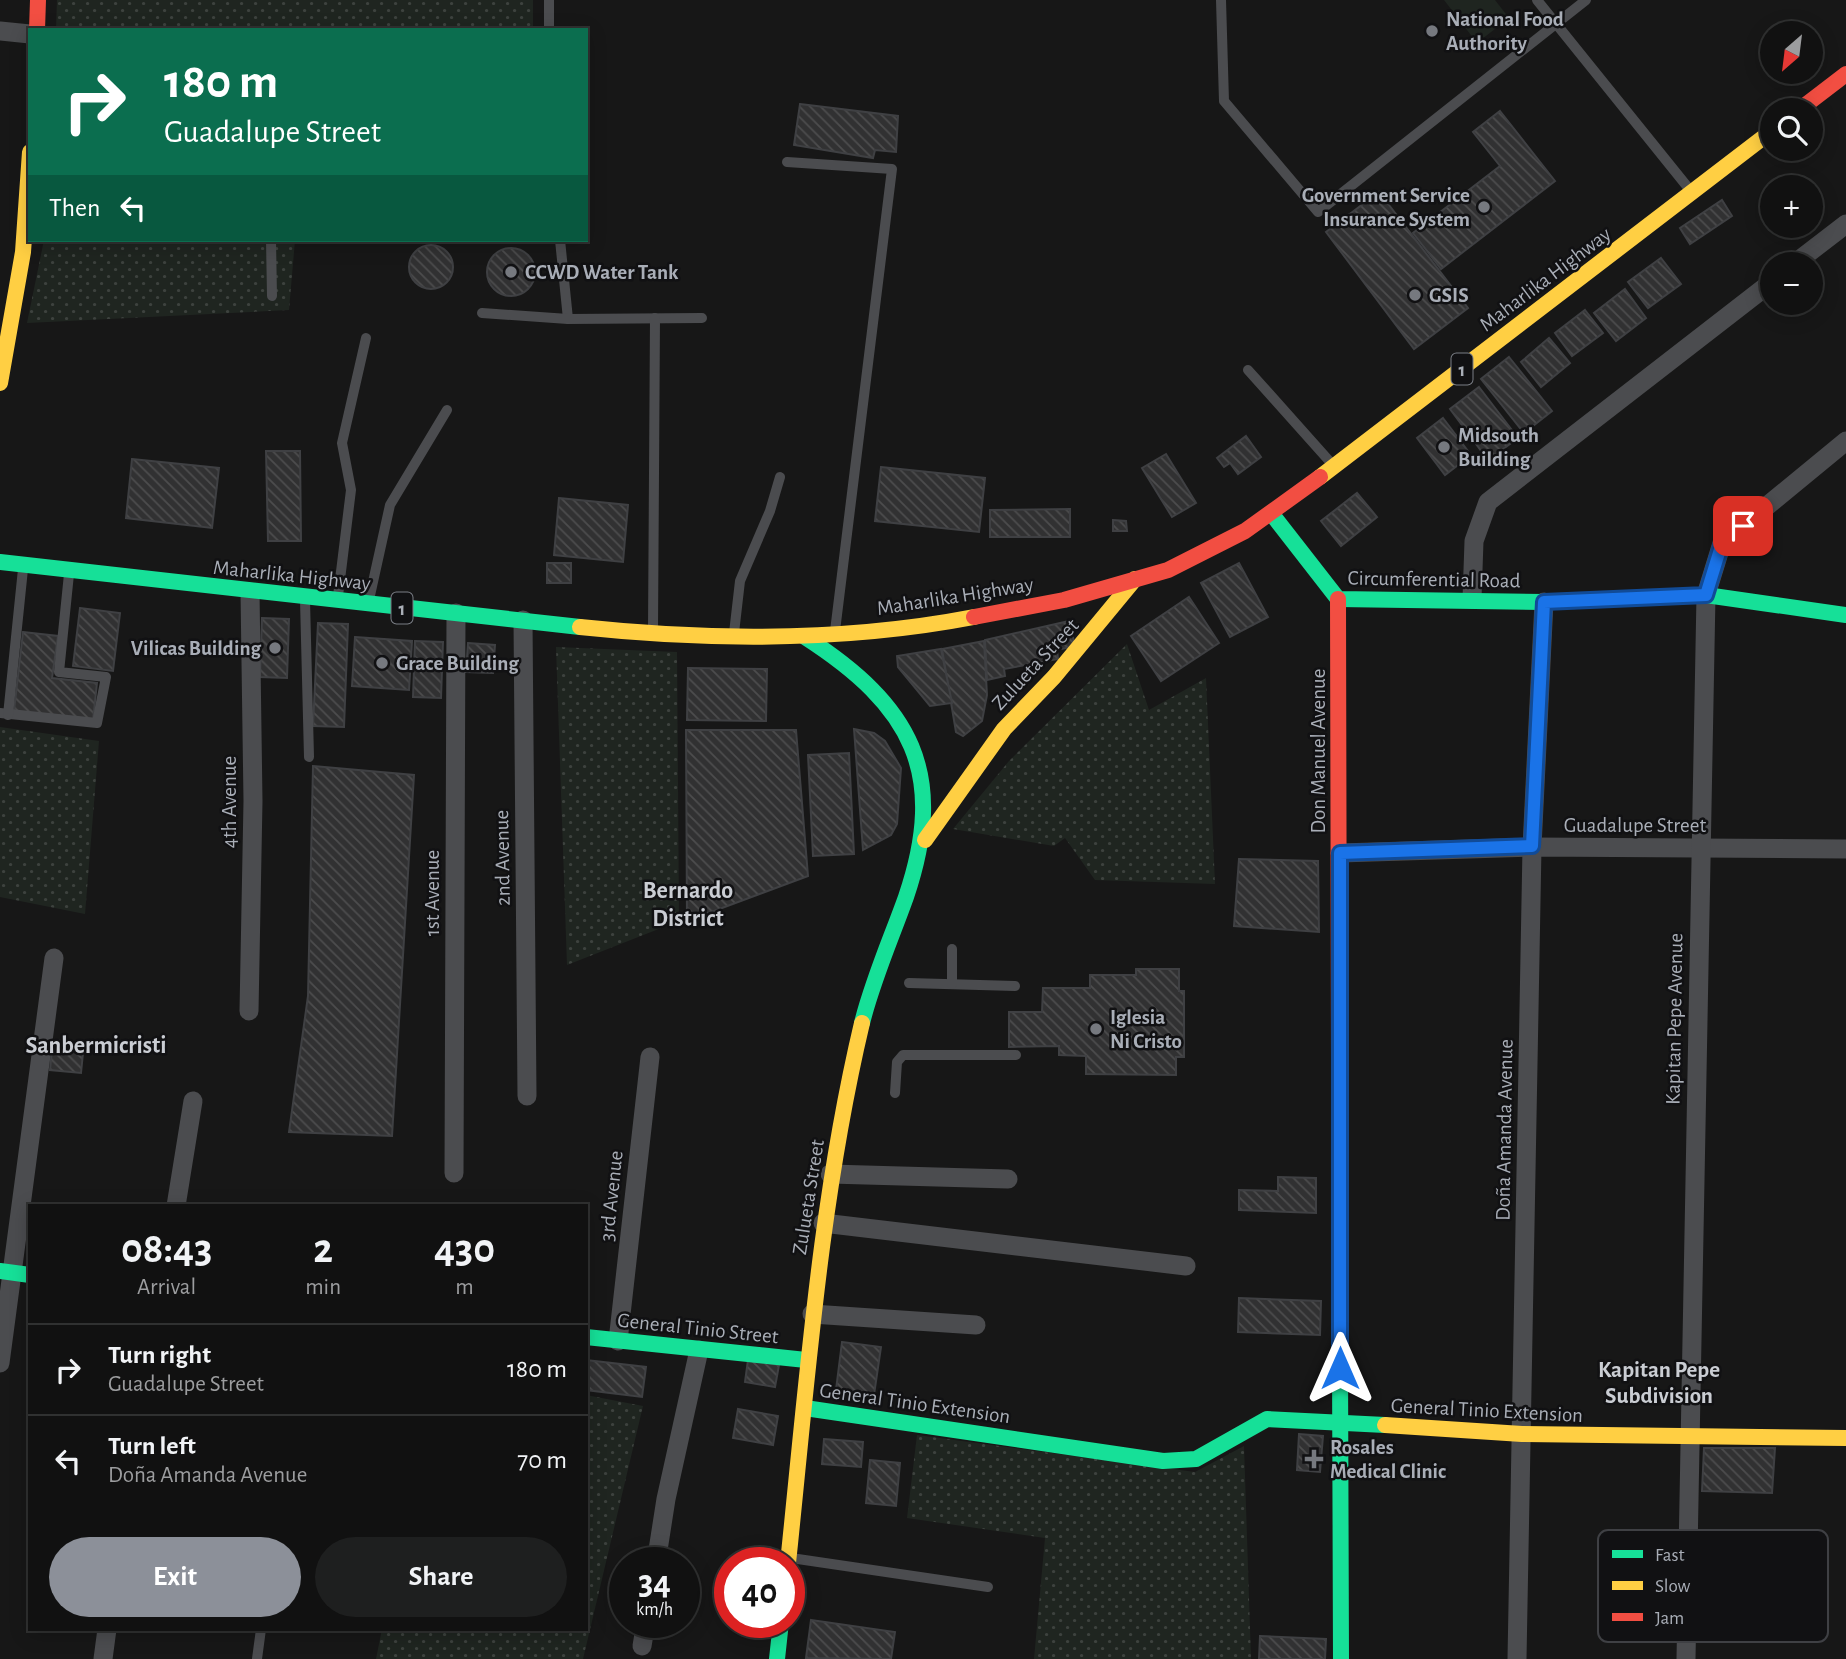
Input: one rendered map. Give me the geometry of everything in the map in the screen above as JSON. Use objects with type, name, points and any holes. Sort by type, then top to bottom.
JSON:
[{"type":"main road","points":[[37,0],[37,28]]},
{"type":"main road","points":[[1815,98],[1846,74]]},
{"type":"main road","name":"Maharlika Highway","points":[[0,562],[250,592],[523,620],[653,633],[733,636],[835,636],[1010,611],[1064,600],[1168,570],[1204,555],[1271,513],[1335,467],[1760,141]]},
{"type":"main road","points":[[0,383],[17,252],[28,219]]},
{"type":"main road","name":"Circumferential Road","points":[[1271,513],[1338,599],[1544,602],[1706,595],[1846,615]]},
{"type":"main road","name":"Zulueta Street","points":[[920,848],[1004,729],[1054,677],[1135,579]]},
{"type":"main road","name":"Don Manuel Avenue","points":[[1338,599],[1341,1659]]},
{"type":"main road","name":"Zulueta Street","points":[[789,1547],[804,1408],[806,1360],[830,1174],[866,1004],[920,848],[926,814],[924,790],[905,731],[870,684],[839,658],[805,638]]},
{"type":"main road","name":"General Tinio Street","points":[[588,1337],[806,1360]]},
{"type":"main road","name":"General Tinio Extension","points":[[804,1408],[1163,1461],[1196,1459],[1267,1419],[1522,1434],[1846,1438]]},
{"type":"main road","points":[[777,1659],[779,1638]]},
{"type":"street","points":[[0,31],[28,34]]},
{"type":"street","points":[[1810,252],[1846,224]]},
{"type":"street","points":[[1472,599],[1474,541],[1488,502],[1760,291]]},
{"type":"street","name":"Kapitan Pepe Avenue","points":[[1688,1530],[1699,848],[1706,595],[1722,543],[1846,441]]},
{"type":"street","name":"4th Avenue","points":[[249,1011],[253,802],[250,592]]},
{"type":"street","name":"Doña Amanda Avenue","points":[[1517,1659],[1532,846],[1544,602]]},
{"type":"street","name":"1st Avenue","points":[[454,1173],[456,613]]},
{"type":"street","name":"2nd Avenue","points":[[523,620],[527,1096]]},
{"type":"street","name":"Guadalupe Street","points":[[1340,853],[1532,846],[1846,849]]},
{"type":"street","points":[[0,1363],[15,1273],[54,958]]},
{"type":"street","name":"3rd Avenue","points":[[618,1341],[650,1057]]},
{"type":"street","points":[[176,1204],[193,1101]]},
{"type":"street","points":[[830,1174],[1008,1179]]},
{"type":"street","points":[[823,1223],[1186,1266]]},
{"type":"street","points":[[812,1314],[976,1325]]},
{"type":"street","points":[[658,1547],[666,1499],[699,1350]]},
{"type":"street","points":[[103,1659],[107,1631]]},
{"type":"street","points":[[642,1646],[643,1638]]},
{"type":"lane","points":[[549,0],[549,28]]},
{"type":"lane","points":[[1221,0],[1224,101],[1318,212],[1586,0]]},
{"type":"lane","points":[[1537,0],[1692,192]]},
{"type":"lane","points":[[787,162],[892,169],[835,636]]},
{"type":"lane","points":[[271,242],[272,296]]},
{"type":"lane","points":[[560,242],[568,319]]},
{"type":"lane","points":[[482,313],[568,319],[702,318]]},
{"type":"lane","points":[[653,633],[655,318]]},
{"type":"lane","points":[[337,600],[351,490],[342,443],[366,338]]},
{"type":"lane","points":[[1248,370],[1335,467]]},
{"type":"lane","points":[[369,604],[390,505],[447,410]]},
{"type":"lane","points":[[733,636],[740,581],[770,511],[780,477]]},
{"type":"lane","points":[[23,564],[4,714],[97,723],[106,677],[59,672],[70,571]]},
{"type":"lane","points":[[305,597],[309,757]]},
{"type":"lane","points":[[952,949],[952,984]]},
{"type":"lane","points":[[909,983],[1015,986]]},
{"type":"lane","points":[[895,1093],[897,1062],[903,1055],[1016,1055]]},
{"type":"lane","points":[[805,1562],[988,1587]]},
{"type":"lane","points":[[257,1659],[261,1631]]},
{"type":"shaded area","points":[[57,0],[533,0],[533,28],[56,28]]},
{"type":"shaded area","points":[[1444,0],[1495,0],[1509,18],[1477,43]]},
{"type":"shaded area","points":[[44,242],[295,242],[289,310],[27,323]]},
{"type":"shaded area","points":[[1127,644],[1149,710],[1206,678],[1215,884],[1095,880],[1065,838],[1054,846],[953,829],[1009,761]]},
{"type":"shaded area","points":[[556,647],[677,652],[679,921],[567,965]]},
{"type":"shaded area","points":[[0,727],[99,741],[85,914],[0,897]]},
{"type":"shaded area","points":[[588,1395],[643,1406],[583,1659],[376,1659],[382,1631],[588,1631]]},
{"type":"shaded area","points":[[917,1435],[1195,1472],[1244,1446],[1251,1659],[1034,1659],[1045,1538],[907,1518]]},
{"type":"building","points":[[800,104],[898,116],[896,152],[875,150],[873,158],[794,145]]},
{"type":"building","name":"Government Service Insurance System","points":[[1500,111],[1555,181],[1441,269],[1413,233],[1500,166],[1473,132]]},
{"type":"building","points":[[1379,192],[1468,308],[1414,349],[1326,232]]},
{"type":"building","points":[[1722,200],[1732,216],[1690,244],[1680,228]]},
{"type":"building","points":[[431,245],[446,252],[453,267],[446,282],[431,289],[416,282],[409,267],[416,252]]},
{"type":"building","name":"CCWD Water Tank","points":[[511,248],[528,255],[535,272],[528,289],[511,296],[494,289],[487,272],[494,255]]},
{"type":"building","points":[[1661,258],[1681,284],[1648,308],[1628,282]]},
{"type":"building","points":[[1625,289],[1646,318],[1616,341],[1594,313]]},
{"type":"building","points":[[1585,310],[1603,333],[1572,356],[1555,333]]},
{"type":"building","points":[[1549,338],[1570,363],[1541,387],[1521,362]]},
{"type":"building","points":[[1509,357],[1552,411],[1524,433],[1481,379]]},
{"type":"building","points":[[1479,387],[1518,438],[1488,460],[1450,409]]},
{"type":"building","name":"Midsouth Building","points":[[1443,418],[1471,455],[1445,475],[1417,438]]},
{"type":"building","points":[[1246,436],[1261,457],[1238,474],[1230,463],[1224,467],[1217,458]]},
{"type":"building","points":[[266,451],[300,451],[301,541],[268,541]]},
{"type":"building","points":[[1166,454],[1196,503],[1172,517],[1142,468]]},
{"type":"building","points":[[132,459],[219,468],[212,528],[126,518]]},
{"type":"building","points":[[881,467],[985,478],[979,532],[875,521]]},
{"type":"building","points":[[1357,493],[1377,517],[1341,546],[1321,521]]},
{"type":"building","points":[[559,498],[628,505],[623,562],[554,555]]},
{"type":"building","points":[[1070,509],[1070,537],[990,537],[990,510]]},
{"type":"building","points":[[1113,520],[1126,521],[1127,531],[1113,531]]},
{"type":"building","points":[[547,563],[571,563],[571,583],[547,583]]},
{"type":"building","points":[[1239,563],[1268,617],[1230,637],[1201,583]]},
{"type":"building","points":[[1189,597],[1219,643],[1161,681],[1131,636]]},
{"type":"building","points":[[80,608],[120,613],[113,671],[73,666]]},
{"type":"building","name":"Vilicas Building","points":[[262,618],[289,619],[287,678],[260,677]]},
{"type":"building","points":[[1069,621],[1075,646],[1057,650],[1058,659],[1004,669],[1005,676],[987,680],[985,640]]},
{"type":"building","points":[[318,623],[348,624],[344,727],[313,726]]},
{"type":"building","points":[[23,632],[58,636],[52,678],[97,683],[93,720],[14,711]]},
{"type":"building","name":"Grace Building","points":[[355,637],[412,641],[409,690],[352,686]]},
{"type":"building","points":[[415,641],[443,642],[441,698],[413,697]]},
{"type":"building","points":[[984,641],[987,695],[982,721],[963,736],[956,732],[942,649]]},
{"type":"building","points":[[468,643],[495,645],[493,673],[466,672]]},
{"type":"building","points":[[941,649],[952,703],[930,706],[898,667],[897,656]]},
{"type":"building","points":[[688,668],[767,669],[766,721],[687,720]]},
{"type":"building","points":[[854,729],[874,733],[885,741],[901,768],[897,824],[891,835],[863,850]]},
{"type":"building","points":[[686,730],[796,730],[808,876],[687,921]]},
{"type":"building","points":[[849,753],[854,854],[813,856],[808,755]]},
{"type":"building","points":[[313,766],[414,775],[392,1136],[289,1132],[308,996]]},
{"type":"building","points":[[1239,859],[1318,861],[1319,932],[1234,926]]},
{"type":"building","name":"Iglesia Ni Cristo","points":[[1136,969],[1179,969],[1179,991],[1184,991],[1184,1057],[1176,1057],[1176,1075],[1086,1074],[1086,1056],[1059,1055],[1059,1046],[1009,1047],[1009,1012],[1042,1012],[1043,988],[1090,988],[1090,975],[1136,975]]},
{"type":"building","points":[[53,1040],[84,1043],[81,1073],[50,1070]]},
{"type":"building","points":[[1278,1177],[1316,1178],[1316,1213],[1239,1210],[1239,1190],[1278,1191]]},
{"type":"building","points":[[1239,1298],[1321,1301],[1320,1335],[1238,1332]]},
{"type":"building","points":[[842,1342],[881,1347],[874,1395],[836,1390]]},
{"type":"building","points":[[588,1360],[646,1367],[642,1397],[588,1390]]},
{"type":"building","points":[[748,1360],[779,1365],[775,1387],[745,1382]]},
{"type":"building","points":[[738,1409],[778,1416],[773,1445],[733,1438]]},
{"type":"building","points":[[1299,1434],[1323,1436],[1320,1472],[1297,1470]]},
{"type":"building","points":[[824,1439],[863,1442],[861,1467],[822,1464]]},
{"type":"building","points":[[1704,1448],[1775,1448],[1772,1493],[1702,1491]]},
{"type":"building","points":[[870,1460],[900,1463],[896,1506],[866,1503]]},
{"type":"building","points":[[811,1620],[895,1632],[891,1659],[806,1658]]},
{"type":"building","points":[[1260,1636],[1326,1639],[1325,1659],[1259,1659]]},
{"type":"traffic: fast","points":[[1271,513],[1338,599],[1544,602],[1706,595],[1846,615]]},
{"type":"traffic: fast","points":[[0,562],[580,627]]},
{"type":"traffic: fast","points":[[805,637],[842,663],[872,689],[895,717],[911,746],[921,778],[923,814],[918,853],[906,897],[862,1023]]},
{"type":"traffic: fast","points":[[1339,1056],[1341,1659]]},
{"type":"traffic: fast","points":[[0,1271],[28,1275]]},
{"type":"traffic: fast","points":[[588,1337],[806,1360]]},
{"type":"traffic: fast","points":[[805,1408],[1163,1461],[1196,1459],[1267,1419],[1385,1425]]},
{"type":"traffic: fast","points":[[777,1659],[779,1638]]},
{"type":"traffic: slow","points":[[1320,477],[1760,140]]},
{"type":"traffic: slow","points":[[0,383],[23,252],[28,181]]},
{"type":"traffic: slow","points":[[925,840],[1004,729],[1054,677],[1135,579]]},
{"type":"traffic: slow","points":[[580,627],[679,635],[777,637],[876,631],[974,617]]},
{"type":"traffic: slow","points":[[790,1547],[825,1224],[835,1157],[862,1023]]},
{"type":"traffic: slow","points":[[1385,1425],[1522,1434],[1846,1438]]},
{"type":"traffic: jam","points":[[37,28],[38,0]]},
{"type":"traffic: jam","points":[[1815,98],[1846,74]]},
{"type":"traffic: jam","points":[[974,617],[1064,600],[1168,570],[1245,531],[1320,477]]},
{"type":"traffic: jam","points":[[1338,599],[1339,1056]]},
{"type":"place","name":"National Food Authority","points":[[1432,31]]},
{"type":"place","name":"Government Service Insurance System","points":[[1484,207]]},
{"type":"place","name":"CCWD Water Tank","points":[[511,272]]},
{"type":"place","name":"GSIS","points":[[1415,295]]},
{"type":"place","name":"Midsouth Building","points":[[1444,447]]},
{"type":"place","name":"Vilicas Building","points":[[275,648]]},
{"type":"place","name":"Grace Building","points":[[382,663]]},
{"type":"place","name":"Iglesia Ni Cristo","points":[[1096,1029]]},
{"type":"place","name":"Rosales Medical Clinic","points":[[1314,1459]]},
{"type":"district","name":"Bernardo District","points":[[688,904]]},
{"type":"district","name":"Sanbermicristi","points":[[96,1045]]},
{"type":"district","name":"Kapitan Pepe Subdivision","points":[[1659,1382]]},
{"type":"route","points":[[1340,1368],[1340,853],[1532,846],[1544,602],[1706,595],[1722,543],[1743,526]]}]
